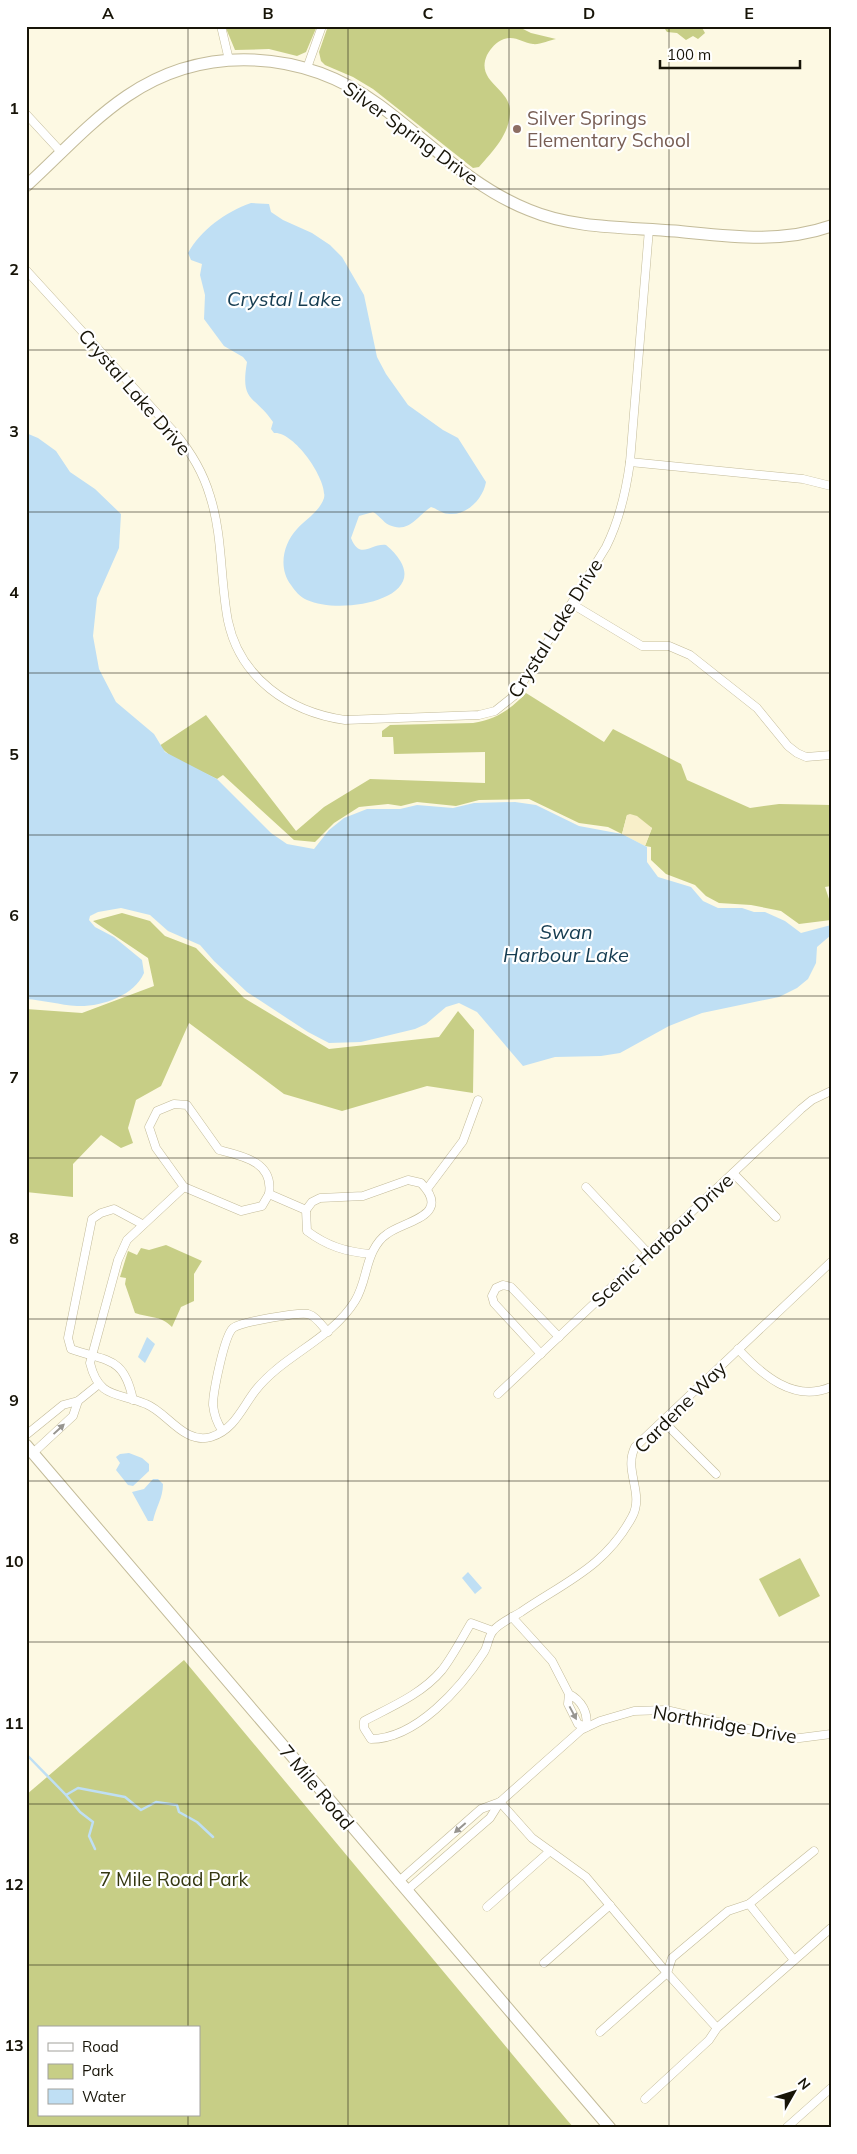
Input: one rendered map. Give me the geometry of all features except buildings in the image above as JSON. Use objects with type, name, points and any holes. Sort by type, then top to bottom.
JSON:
[{"type":"street","points":[[221,26],[229,60]]},
{"type":"street","points":[[307,68],[322,26]]},
{"type":"street","name":"Silver Spring Drive","points":[[26,186],[115,105],[139,89],[177,71],[204,63],[229,60],[269,60],[307,68],[335,78],[362,93],[478,183],[500,197],[530,211],[562,220],[763,238],[806,233],[831,226]]},
{"type":"street","points":[[28,118],[62,154]]},
{"type":"street","name":"Crystal Lake Drive","points":[[26,270],[175,433],[193,457],[203,475],[214,509],[228,621],[234,642],[240,655],[256,676],[281,698],[312,713],[344,720],[463,716],[489,713],[507,703],[515,695],[572,604],[617,524],[626,492],[630,462],[649,229]]},
{"type":"street","points":[[630,462],[803,478],[831,486]]},
{"type":"street","points":[[572,604],[642,646],[669,646],[690,655],[757,708],[788,746],[797,753],[806,757],[831,755]]},
{"type":"street","name":"Scenic Harbour Drive","points":[[498,1394],[801,1109],[812,1100],[831,1091]]},
{"type":"street","points":[[427,1189],[463,1141],[478,1100]]},
{"type":"street","points":[[174,1104],[186,1105],[219,1150],[242,1156],[258,1163],[268,1172],[271,1184],[269,1194],[262,1206],[241,1211],[184,1187],[156,1148],[150,1127],[157,1111],[174,1104]]},
{"type":"street","points":[[733,1172],[776,1217]]},
{"type":"street","points":[[184,1187],[142,1224],[127,1240],[118,1260],[90,1363],[98,1384],[115,1395],[153,1406],[173,1425],[199,1437],[211,1437],[230,1426],[239,1416],[255,1391],[270,1375],[290,1358],[328,1332],[356,1301],[367,1276],[371,1254],[387,1234],[427,1214],[430,1204],[427,1189],[421,1183],[408,1180],[363,1196],[320,1198],[312,1202],[306,1210],[307,1231],[324,1243],[349,1252],[371,1254]]},
{"type":"street","points":[[586,1186],[648,1253]]},
{"type":"street","points":[[269,1194],[306,1210]]},
{"type":"street","points":[[133,1400],[126,1376],[119,1368],[108,1360],[71,1349],[68,1338],[92,1218],[101,1213],[114,1210],[142,1224]]},
{"type":"street","name":"Cardene Way","points":[[493,1631],[592,1567],[623,1531],[633,1516],[638,1500],[630,1465],[633,1452],[638,1444],[831,1262]]},
{"type":"street","points":[[540,1354],[494,1303],[492,1296],[496,1288],[503,1285],[511,1287],[559,1337]]},
{"type":"street","points":[[222,1430],[217,1421],[213,1404],[225,1338],[234,1328],[266,1319],[309,1314],[328,1332]]},
{"type":"street","points":[[738,1349],[759,1371],[791,1389],[809,1393],[831,1387]]},
{"type":"street","points":[[26,1435],[63,1405],[78,1401],[98,1384]]},
{"type":"street","points":[[30,1449],[73,1416],[78,1401]]},
{"type":"street","points":[[663,1421],[716,1474]]},
{"type":"street","name":"7 Mile Road","points":[[30,1449],[610,2128]]},
{"type":"street","points":[[512,1617],[552,1661],[569,1694],[568,1704],[578,1724],[586,1726],[588,1718],[578,1698],[569,1694]]},
{"type":"street","points":[[471,1623],[493,1631],[485,1650],[470,1671],[456,1690],[440,1705],[403,1732],[386,1739],[371,1739],[364,1728],[364,1721],[404,1700],[427,1684],[442,1669],[471,1623]]},
{"type":"street","name":"Northridge Drive","points":[[402,1886],[490,1818],[500,1802],[586,1726],[618,1715],[654,1710],[698,1716],[792,1739],[831,1734]]},
{"type":"street","points":[[500,1802],[532,1838],[579,1870],[666,1973],[717,2028]]},
{"type":"street","name":"Northridge Drive","points":[[402,1886],[481,1809],[500,1802]]},
{"type":"street","points":[[488,1907],[550,1851]]},
{"type":"street","points":[[600,2032],[666,1973],[672,1958],[679,1952],[728,1911],[749,1904],[814,1851]]},
{"type":"street","points":[[749,1904],[794,1960]]},
{"type":"street","points":[[544,1963],[610,1905]]},
{"type":"street","points":[[645,2099],[709,2040],[717,2028],[831,1928]]},
{"type":"street","points":[[786,2128],[831,2088]]},
{"type":"green space","points":[[225,26],[317,26],[306,52],[297,56],[269,49],[235,50]]},
{"type":"green space","points":[[328,26],[517,26],[531,33],[556,39],[535,44],[508,38],[496,44],[487,55],[486,72],[489,79],[505,96],[509,103],[510,111],[504,135],[479,167],[473,168],[373,89],[353,77],[325,65],[321,61],[319,52]]},
{"type":"green space","points":[[663,26],[701,26],[705,33],[698,39],[693,36],[686,40],[677,33],[667,32]]},
{"type":"green space","points":[[526,693],[604,742],[613,729],[681,764],[687,780],[750,808],[779,804],[831,805],[831,886],[825,887],[831,905],[831,920],[799,924],[781,911],[751,905],[719,903],[706,896],[695,885],[666,874],[651,860],[651,847],[645,846],[652,828],[627,815],[622,834],[608,827],[579,823],[529,799],[479,800],[456,806],[417,802],[401,806],[388,804],[359,807],[334,823],[315,842],[294,840],[223,775],[217,779],[173,758],[159,746],[206,715],[296,831],[324,807],[370,779],[485,783],[485,752],[394,754],[393,737],[382,737],[382,731],[390,725],[473,723],[489,719],[502,713]]},
{"type":"green space","points":[[122,913],[150,921],[165,936],[196,948],[244,998],[329,1049],[439,1037],[458,1011],[474,1030],[473,1093],[427,1086],[342,1111],[284,1094],[189,1023],[161,1086],[136,1100],[128,1128],[133,1143],[121,1148],[101,1135],[73,1164],[73,1197],[26,1192],[26,1009],[82,1013],[154,986],[148,958],[93,921]]},
{"type":"green space","points":[[166,1245],[202,1261],[194,1274],[194,1301],[181,1307],[172,1327],[163,1320],[135,1313],[125,1284],[126,1278],[120,1277],[128,1251],[137,1255],[141,1248],[149,1250]]},
{"type":"green space","points":[[800,1558],[820,1596],[779,1617],[759,1579]]},
{"type":"green space","name":"7 Mile Road Park","points":[[184,1660],[574,2128],[26,2128],[26,1795]]},
{"type":"sand","points":[[627,815],[637,816],[652,828],[645,846],[622,834]]},
{"type":"water","name":"Crystal Lake","points":[[251,203],[269,204],[271,212],[283,220],[312,233],[330,245],[342,257],[364,295],[377,357],[386,374],[408,405],[443,430],[458,438],[486,482],[478,500],[468,509],[456,514],[445,513],[431,507],[412,523],[402,527],[389,525],[373,512],[359,516],[351,538],[354,545],[362,550],[386,545],[401,563],[404,578],[397,589],[383,598],[364,604],[323,605],[307,600],[296,592],[287,578],[283,564],[288,542],[297,529],[322,503],[324,490],[321,480],[300,448],[282,434],[274,433],[271,429],[273,422],[247,392],[245,375],[247,362],[243,357],[224,346],[204,319],[205,295],[200,275],[202,264],[191,260],[188,253],[207,229],[232,211]]},
{"type":"water","name":"Swan Harbour Lake","points":[[26,433],[38,438],[56,451],[70,472],[95,489],[121,514],[119,548],[97,598],[93,636],[99,669],[116,702],[154,734],[165,752],[217,779],[271,833],[287,844],[314,849],[329,830],[344,818],[367,809],[400,809],[417,805],[453,808],[474,803],[515,802],[536,805],[579,826],[622,834],[647,847],[647,862],[658,877],[691,887],[703,901],[718,908],[742,908],[754,912],[765,912],[785,921],[801,933],[831,925],[831,935],[817,947],[816,963],[808,979],[797,988],[779,997],[702,1013],[669,1026],[620,1053],[601,1056],[555,1057],[523,1066],[477,1012],[459,1003],[446,1007],[426,1024],[415,1029],[361,1042],[329,1043],[308,1032],[247,992],[200,945],[168,931],[150,915],[121,908],[98,912],[90,916],[89,920],[95,927],[114,937],[142,960],[144,973],[133,988],[116,999],[86,1006],[26,999]]},
{"type":"water","points":[[147,1337],[155,1344],[145,1363],[138,1357]]},
{"type":"water","points":[[129,1453],[142,1458],[149,1464],[149,1471],[133,1486],[128,1485],[116,1470],[120,1463],[116,1457],[120,1454]]},
{"type":"water","points":[[153,1479],[158,1479],[163,1484],[163,1489],[153,1521],[148,1521],[132,1492],[144,1489]]},
{"type":"water","points":[[468,1572],[482,1588],[475,1594],[462,1578]]},
{"type":"waterway","points":[[26,1754],[66,1795],[78,1788],[125,1797],[141,1810],[156,1802],[177,1805],[179,1812],[197,1822],[213,1837]]},
{"type":"waterway","points":[[66,1795],[80,1812],[93,1822],[89,1836],[95,1849]]},
{"type":"place","name":"Silver Springs Elementary School","points":[[517,129]]}]
